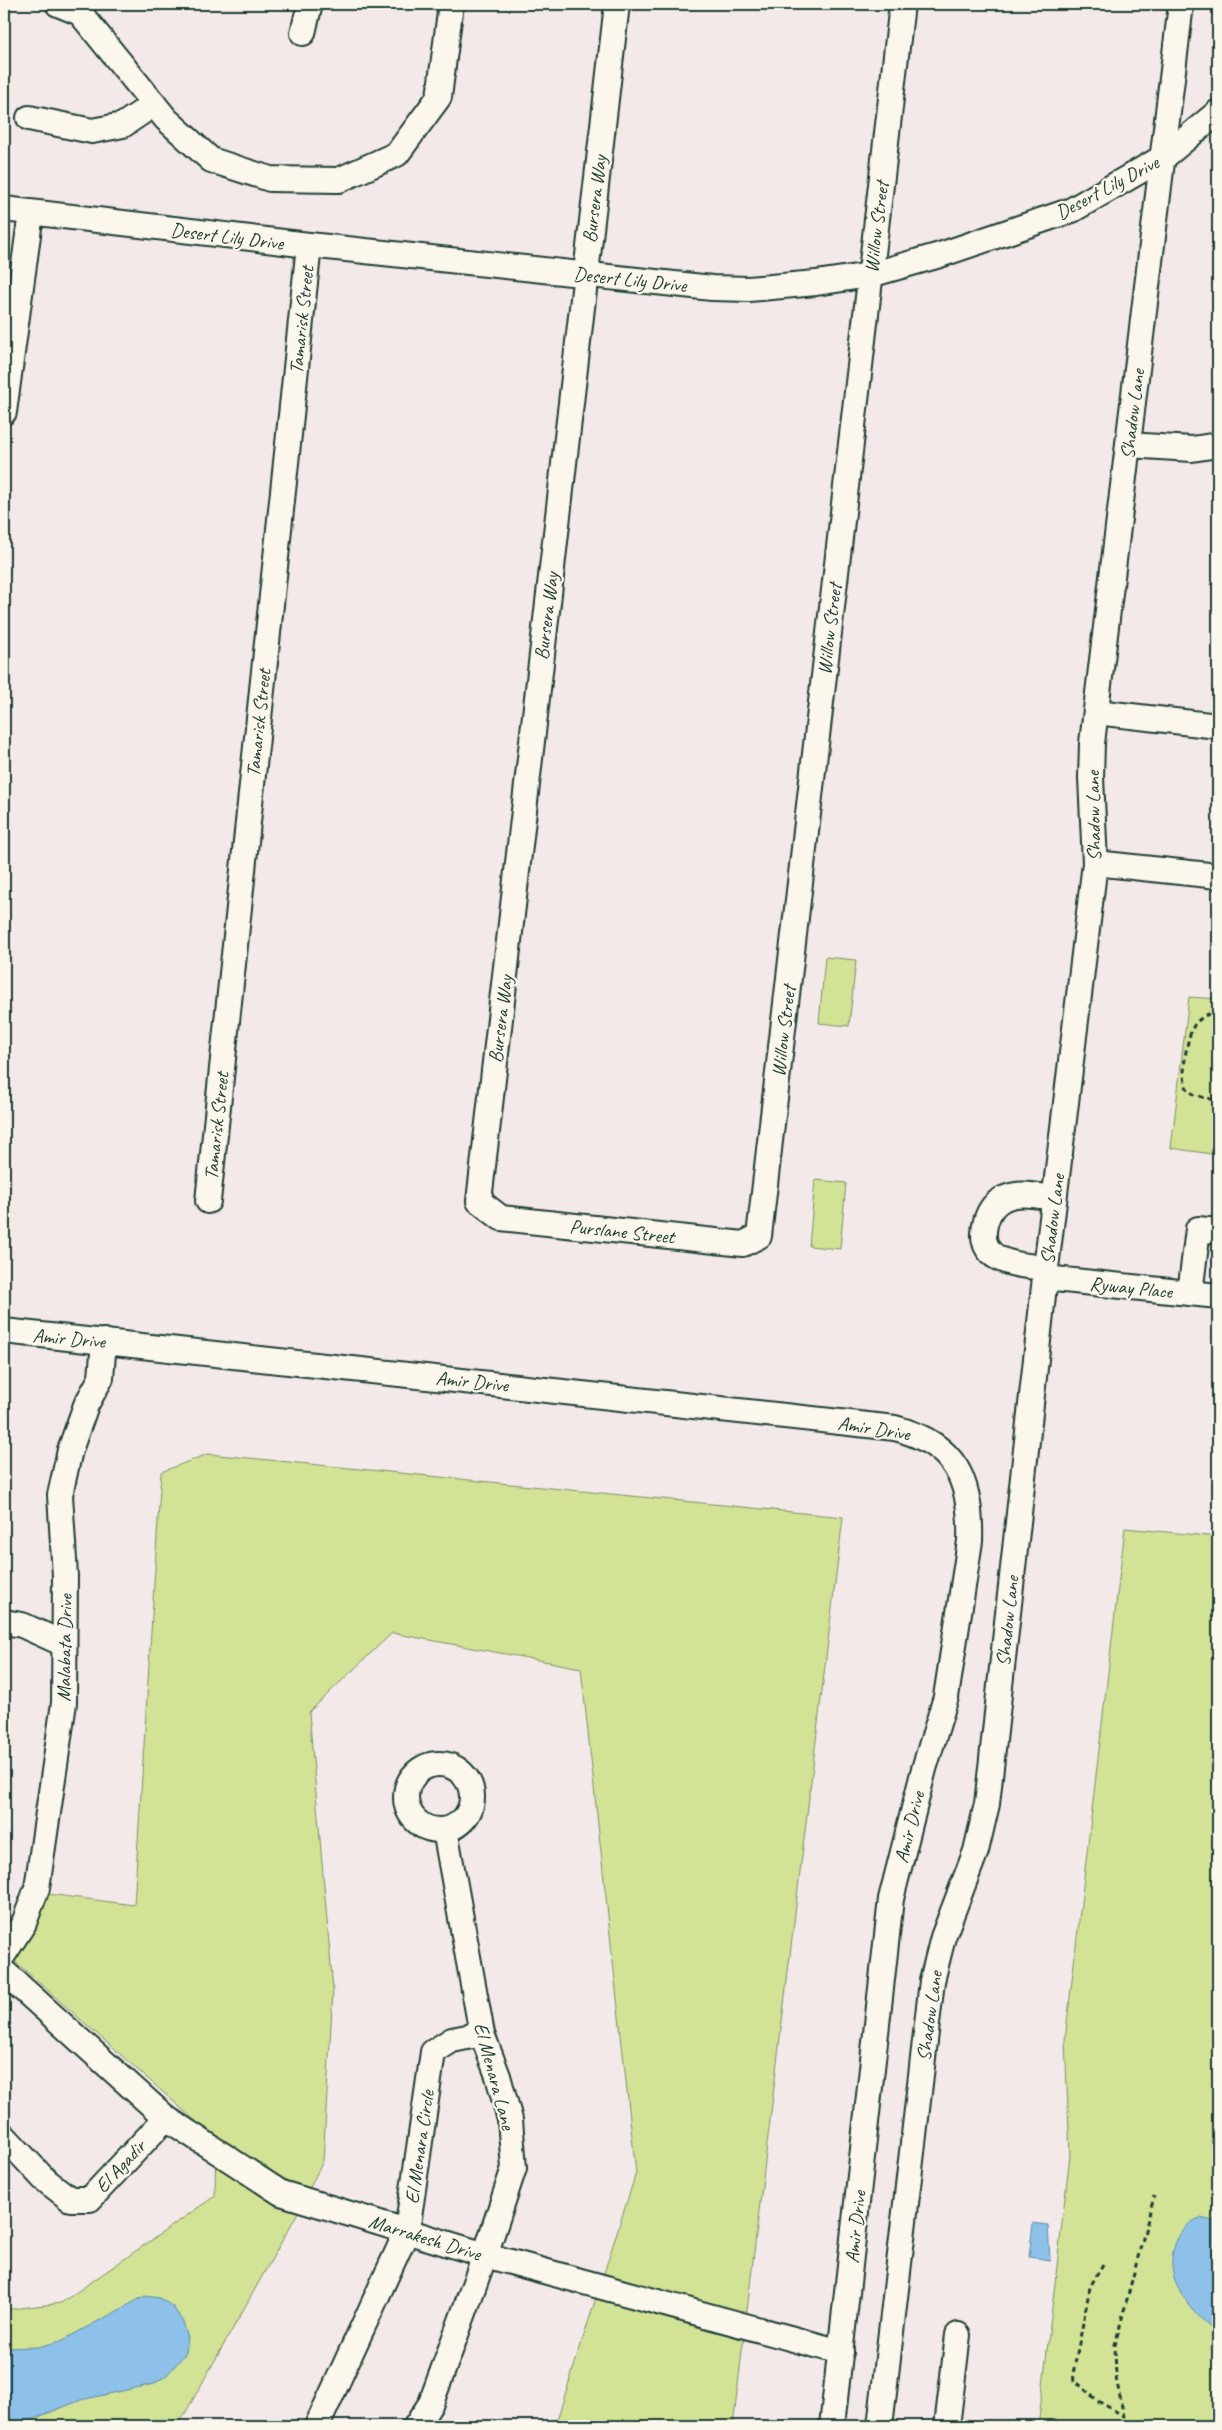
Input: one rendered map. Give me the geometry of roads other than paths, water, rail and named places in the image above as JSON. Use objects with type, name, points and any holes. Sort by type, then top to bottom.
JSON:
[{"type":"street","points":[[58,4],[80,9],[166,119],[212,160],[270,179],[339,180],[397,154],[439,97],[450,4]]},
{"type":"street","points":[[303,33],[310,4]]},
{"type":"street","name":"Bursera Way","points":[[501,1218],[479,1201],[616,4]]},
{"type":"street","name":"Willow Street","points":[[743,1244],[759,1236],[902,4]]},
{"type":"street","name":"Shadow Lane","points":[[880,2426],[932,1981],[943,1937],[976,1851],[987,1804],[1045,1273],[1095,862],[1091,778],[1096,712],[1181,4]]},
{"type":"street","points":[[29,118],[92,131],[123,126],[154,104]]},
{"type":"street","name":"Desert Lily Drive","points":[[4,209],[309,245],[712,288],[749,289],[816,283],[870,275],[940,255],[1072,210],[1164,157],[1218,112]]},
{"type":"street","points":[[4,412],[31,213]]},
{"type":"street","name":"Tamarisk Street","points":[[208,1201],[309,245]]},
{"type":"street","points":[[1128,445],[1192,449],[1218,445]]},
{"type":"street","points":[[1096,712],[1218,726]]},
{"type":"street","points":[[1095,862],[1218,876]]},
{"type":"street","name":"Ryway Place","points":[[1054,1198],[1021,1195],[1005,1198],[996,1203],[988,1213],[984,1230],[986,1247],[995,1257],[1045,1273],[1218,1296]]},
{"type":"street","name":"Purslane Street","points":[[501,1218],[743,1244]]},
{"type":"street","points":[[1190,1293],[1198,1229],[1218,1232]]},
{"type":"street","name":"Amir Drive","points":[[4,1332],[104,1341],[895,1428],[928,1440],[943,1451],[957,1467],[969,1498],[970,1541],[946,1697],[924,1769],[891,1899],[841,2352]]},
{"type":"street","name":"Malabata Drive","points":[[4,1954],[24,1923],[37,1888],[64,1703],[65,1576],[60,1495],[70,1450],[86,1405],[101,1378],[104,1341]]},
{"type":"street","points":[[4,1622],[22,1625],[64,1644]]},
{"type":"street","name":"El Menara Lane","points":[[416,2426],[431,2403],[486,2255],[514,2168],[510,2120],[498,2076],[482,2034],[445,1830]]},
{"type":"street","name":"Marrakesh Drive","points":[[4,1972],[166,2118],[281,2193],[486,2255],[841,2352]]},
{"type":"street","name":"El Menara Circle","points":[[317,2426],[407,2231],[433,2052],[452,2040],[482,2034]]},
{"type":"street","name":"El Agadir","points":[[4,2136],[44,2179],[70,2199],[90,2199],[166,2118]]},
{"type":"street","points":[[947,2426],[958,2335]]},
{"type":"street","points":[[832,2426],[841,2352]]},
{"type":"water","points":[[1200,2218],[1218,2222],[1218,2330],[1204,2322],[1197,2315],[1184,2298],[1173,2273],[1172,2257],[1177,2240],[1186,2227]]},
{"type":"water","points":[[1033,2223],[1048,2225],[1050,2260],[1029,2257]]},
{"type":"water","points":[[145,2296],[160,2298],[173,2307],[183,2322],[188,2338],[186,2353],[167,2375],[154,2384],[81,2400],[36,2418],[24,2426],[4,2426],[4,2348],[38,2347],[61,2341]]}]
